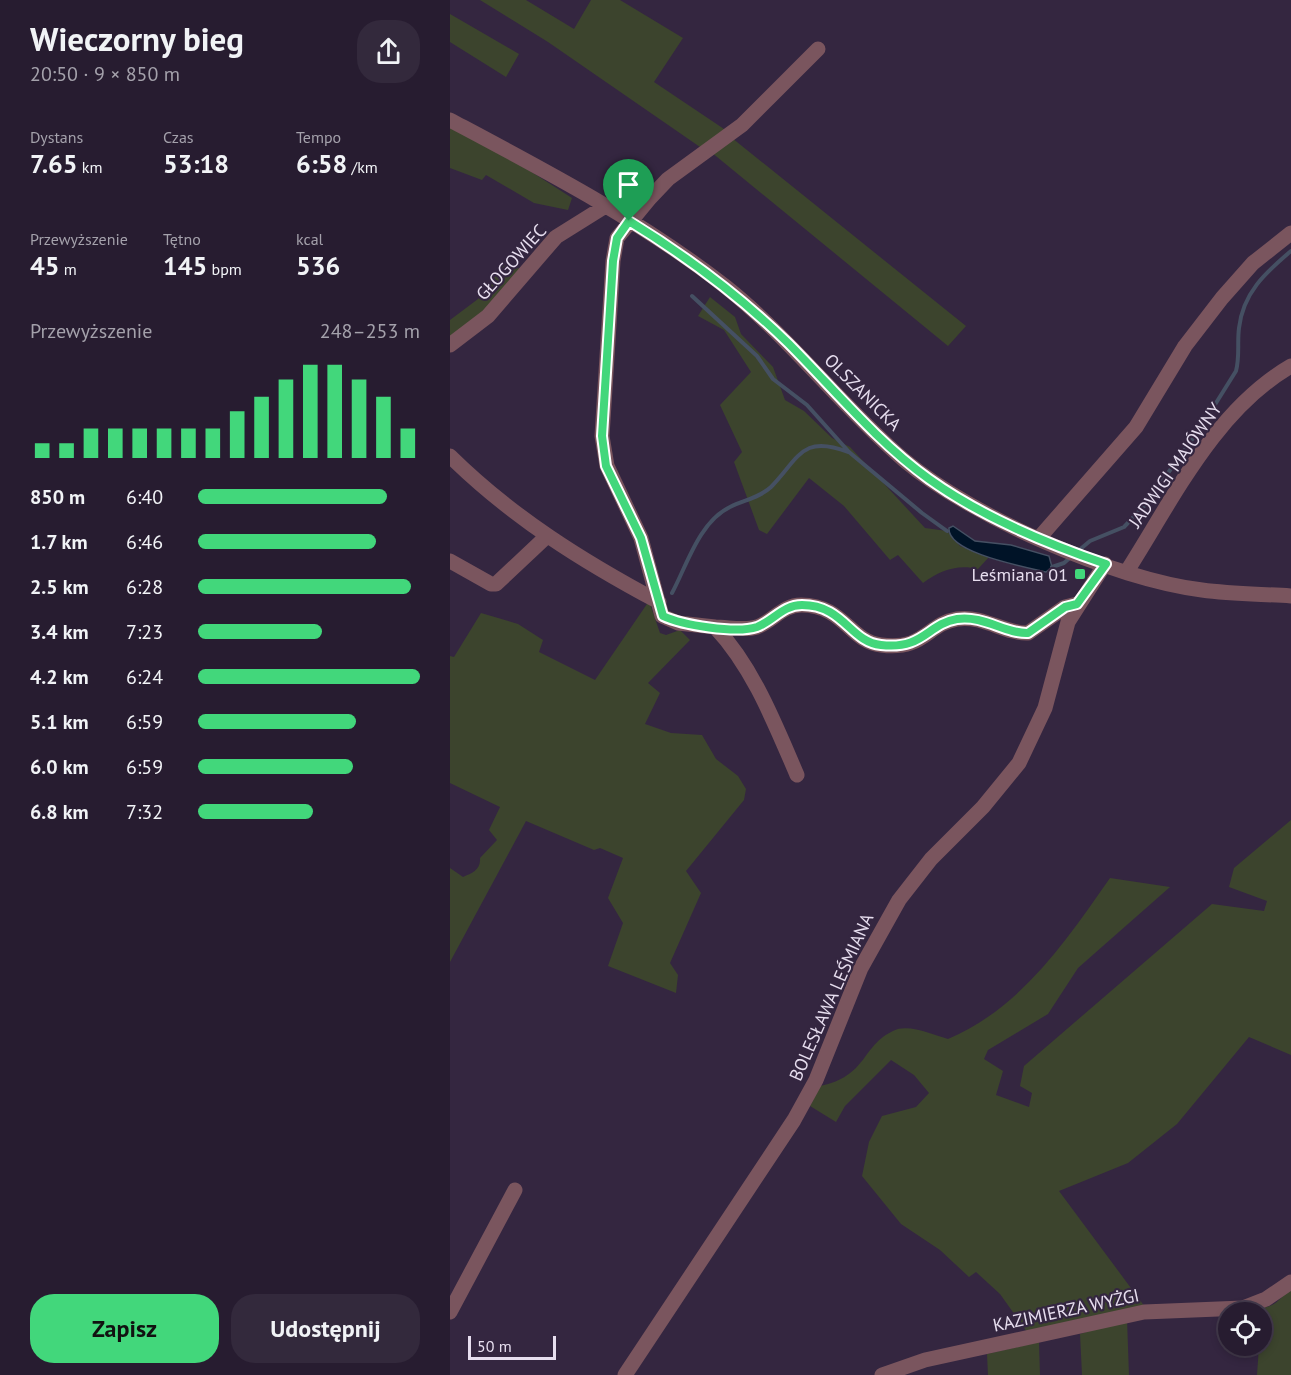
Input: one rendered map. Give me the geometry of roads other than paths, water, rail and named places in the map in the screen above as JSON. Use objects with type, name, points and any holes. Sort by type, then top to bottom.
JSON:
[{"type":"street","points":[[818,49],[742,125],[668,179],[629,221],[617,238],[613,261],[602,436],[606,466],[641,538],[663,616],[678,623],[753,628],[792,606],[817,606],[832,611],[859,635],[879,645],[915,643],[957,619],[984,620],[1023,633],[1038,628],[1065,607],[1077,604],[1106,564]]},
{"type":"street","name":"OLSZANICKA","points":[[450,120],[629,221],[686,258],[747,306],[905,460],[954,495],[1039,538],[1086,558],[1127,571],[1202,590],[1291,596]]},
{"type":"street","name":"GŁOGOWIEC","points":[[450,345],[496,309],[556,237],[604,207]]},
{"type":"street","points":[[1039,538],[1136,427],[1185,346],[1222,298],[1253,263],[1291,232]]},
{"type":"street","name":"JADWIGI MAJÓWNY","points":[[1127,571],[1211,441],[1254,391],[1291,366]]},
{"type":"street","points":[[450,456],[488,493],[546,537],[597,569],[659,602]]},
{"type":"street","points":[[450,561],[491,584],[496,584],[546,537]]},
{"type":"street","name":"BOLESŁAWA LEŚMIANA","points":[[625,1375],[794,1120],[816,1080],[861,968],[899,900],[931,859],[982,807],[1019,763],[1045,708],[1068,622],[1077,604]]},
{"type":"street","points":[[715,627],[742,659],[797,775]]},
{"type":"street","points":[[450,1312],[515,1190]]},
{"type":"street","name":"KAZIMIERZA WYŻGI","points":[[882,1375],[925,1360],[1144,1312],[1243,1308],[1266,1299],[1291,1282]]},
{"type":"water","points":[[953,526],[975,541],[1011,545],[1049,556],[1052,567],[1046,572],[974,552],[952,537],[949,528]]},
{"type":"waterway","points":[[1078,551],[1090,541],[1124,527],[1145,505],[1201,427],[1236,371],[1241,316],[1250,294],[1272,267],[1291,251]]},
{"type":"waterway","points":[[692,296],[757,356],[773,379],[807,405],[849,452],[947,531]]},
{"type":"waterway","points":[[672,593],[702,533],[719,514],[766,491],[796,458],[811,448],[833,447],[848,452]]},
{"type":"waterway","points":[[1052,567],[1064,563],[1072,556]]},
{"type":"place","name":"Leśmiana 01","points":[[1080,574]]}]
